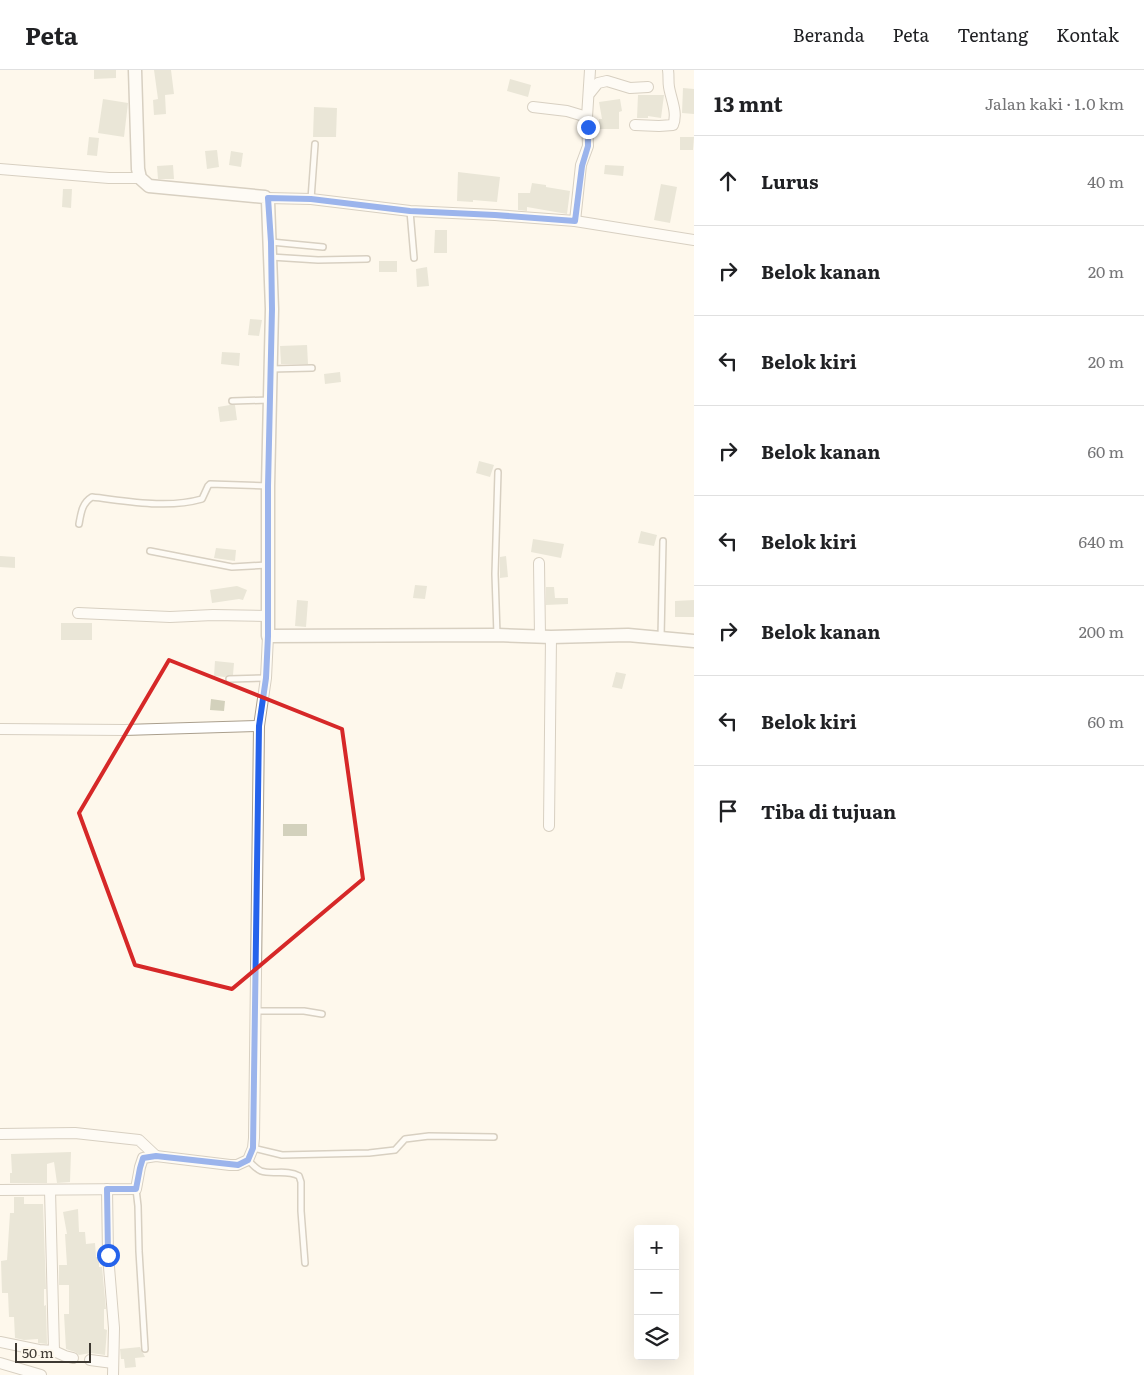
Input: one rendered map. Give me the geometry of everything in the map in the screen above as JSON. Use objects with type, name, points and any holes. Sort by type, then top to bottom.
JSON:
[{"type":"street","points":[[135,70],[138,169],[140,178],[149,186],[268,198],[311,199],[410,211],[575,221],[694,240]]},
{"type":"street","points":[[575,221],[582,166],[588,146],[587,117],[590,70]]},
{"type":"street","points":[[636,124],[659,126],[673,125],[675,122],[668,70]]},
{"type":"street","points":[[590,93],[598,83],[607,80],[631,88],[648,87]]},
{"type":"street","points":[[533,107],[568,111],[587,117]]},
{"type":"street","points":[[0,169],[109,178],[140,178]]},
{"type":"street","points":[[0,1190],[136,1189],[143,1158],[156,1156],[238,1165],[248,1160],[253,1148],[259,726],[266,678],[268,636],[271,242],[268,198]]},
{"type":"street","points":[[539,563],[546,637],[549,826]]},
{"type":"street","points":[[78,613],[170,617],[213,615],[268,616]]},
{"type":"street","points":[[268,636],[497,635],[546,637],[628,635],[694,641]]},
{"type":"street","points":[[0,729],[124,730],[259,726]]},
{"type":"street","points":[[0,1134],[75,1133],[139,1140],[156,1156]]},
{"type":"street","points":[[107,1189],[108,1255],[114,1328],[113,1375]]},
{"type":"street","points":[[50,1190],[54,1350]]},
{"type":"street","points":[[0,1342],[39,1350],[54,1350],[73,1358]]},
{"type":"street","points":[[90,1360],[113,1362]]},
{"type":"street","points":[[0,1364],[41,1375]]},
{"type":"lane","points":[[311,199],[315,144]]},
{"type":"lane","points":[[410,211],[414,258]]},
{"type":"lane","points":[[271,242],[323,247]]},
{"type":"lane","points":[[271,257],[318,260],[368,259]]},
{"type":"lane","points":[[270,369],[312,368]]},
{"type":"lane","points":[[232,401],[271,400]]},
{"type":"lane","points":[[497,635],[495,574],[498,472]]},
{"type":"lane","points":[[79,524],[82,507],[92,497],[182,503],[202,499],[210,484],[268,486]]},
{"type":"lane","points":[[661,637],[663,541]]},
{"type":"lane","points":[[150,550],[232,567],[268,565]]},
{"type":"lane","points":[[229,680],[266,678]]},
{"type":"lane","points":[[255,1011],[304,1011],[322,1014]]},
{"type":"lane","points":[[253,1148],[282,1155],[348,1154],[390,1151],[398,1148],[405,1139],[421,1137],[494,1137]]},
{"type":"lane","points":[[248,1160],[258,1170],[264,1172],[287,1173],[299,1176],[301,1182],[305,1263]]},
{"type":"lane","points":[[136,1189],[145,1349]]},
{"type":"highlighted area","points":[[169,660],[342,729],[363,879],[232,989],[135,965],[79,813]]},
{"type":"building","points":[[94,70],[116,70],[116,78],[94,79]]},
{"type":"building","points":[[154,70],[171,70],[174,94],[165,95],[166,114],[154,115],[153,100],[158,99]]},
{"type":"building","points":[[510,79],[531,85],[528,97],[507,91]]},
{"type":"building","points":[[683,88],[694,89],[694,114],[682,113]]},
{"type":"building","points":[[638,95],[664,95],[661,118],[648,116],[648,118],[637,118]]},
{"type":"building","points":[[103,99],[128,103],[124,137],[98,133]]},
{"type":"building","points":[[620,99],[622,111],[619,112],[619,129],[599,129],[599,119],[602,119],[599,102]]},
{"type":"building","points":[[314,107],[337,108],[336,137],[313,137]]},
{"type":"building","points":[[89,137],[99,138],[97,156],[87,155]]},
{"type":"building","points":[[680,137],[694,137],[693,150],[680,150]]},
{"type":"building","points":[[217,150],[219,167],[207,169],[205,151]]},
{"type":"building","points":[[231,151],[243,153],[241,167],[229,165]]},
{"type":"building","points":[[173,165],[174,179],[158,179],[157,166]]},
{"type":"building","points":[[605,165],[624,166],[623,176],[604,174]]},
{"type":"building","points":[[458,172],[500,177],[497,202],[457,201]]},
{"type":"building","points":[[532,183],[570,191],[567,214],[527,207],[527,211],[518,210],[518,193],[530,193]]},
{"type":"building","points":[[661,184],[677,187],[670,223],[654,220]]},
{"type":"building","points":[[63,189],[72,189],[71,208],[62,207]]},
{"type":"building","points":[[435,230],[447,230],[447,253],[434,253]]},
{"type":"building","points":[[379,261],[397,261],[397,272],[379,272]]},
{"type":"building","points":[[427,267],[429,286],[417,287],[416,269]]},
{"type":"building","points":[[250,319],[262,320],[259,336],[248,335]]},
{"type":"building","points":[[307,345],[308,364],[281,364],[280,346]]},
{"type":"building","points":[[222,352],[240,353],[239,366],[221,364]]},
{"type":"building","points":[[340,372],[341,382],[325,384],[324,374]]},
{"type":"building","points":[[235,405],[237,420],[220,422],[218,407]]},
{"type":"building","points":[[479,461],[494,465],[490,477],[476,473]]},
{"type":"building","points":[[641,531],[657,535],[654,546],[638,543]]},
{"type":"building","points":[[533,539],[564,544],[561,558],[531,552]]},
{"type":"building","points":[[216,548],[236,550],[235,561],[214,558]]},
{"type":"building","points":[[0,556],[15,557],[15,568],[0,567]]},
{"type":"building","points":[[506,556],[508,577],[500,578],[500,557]]},
{"type":"building","points":[[415,585],[427,586],[425,599],[413,598]]},
{"type":"building","points":[[237,586],[247,590],[243,600],[212,603],[210,590]]},
{"type":"building","points":[[546,587],[554,587],[555,598],[568,598],[568,604],[546,605]]},
{"type":"building","points":[[297,600],[308,601],[306,627],[295,626]]},
{"type":"building","points":[[694,600],[694,617],[675,617],[675,601]]},
{"type":"building","points":[[61,623],[92,623],[92,640],[61,640]]},
{"type":"building","points":[[215,661],[234,663],[233,675],[225,677],[214,676]]},
{"type":"building","points":[[616,672],[626,674],[622,689],[612,687]]},
{"type":"building","points":[[211,699],[225,701],[224,711],[210,710]]},
{"type":"building","points":[[283,824],[307,824],[307,836],[283,836]]},
{"type":"building","points":[[71,1152],[70,1182],[57,1183],[54,1162],[47,1164],[47,1183],[10,1183],[10,1173],[12,1173],[11,1154]]},
{"type":"building","points":[[14,1197],[24,1197],[24,1204],[43,1204],[46,1289],[44,1289],[44,1306],[46,1305],[47,1344],[38,1343],[38,1339],[24,1340],[15,1338],[14,1317],[9,1317],[8,1293],[2,1293],[1,1261],[7,1260],[10,1213],[14,1213]]},
{"type":"building","points":[[78,1209],[79,1232],[85,1232],[86,1244],[95,1243],[96,1257],[99,1257],[99,1267],[102,1267],[106,1309],[104,1309],[104,1329],[107,1330],[105,1355],[91,1353],[79,1355],[66,1349],[64,1314],[69,1314],[69,1285],[59,1285],[59,1265],[67,1265],[65,1234],[67,1234],[63,1212]]},
{"type":"building","points":[[140,1347],[145,1357],[135,1358],[136,1367],[125,1368],[124,1359],[121,1359],[120,1349]]},
{"type":"route","points":[[108,1255],[107,1189],[136,1189],[143,1158],[156,1156],[238,1165],[248,1160],[253,1148],[259,726],[266,678],[268,636],[268,486],[272,309],[268,198],[311,199],[410,211],[575,221],[583,160],[588,146],[588,127]]}]
